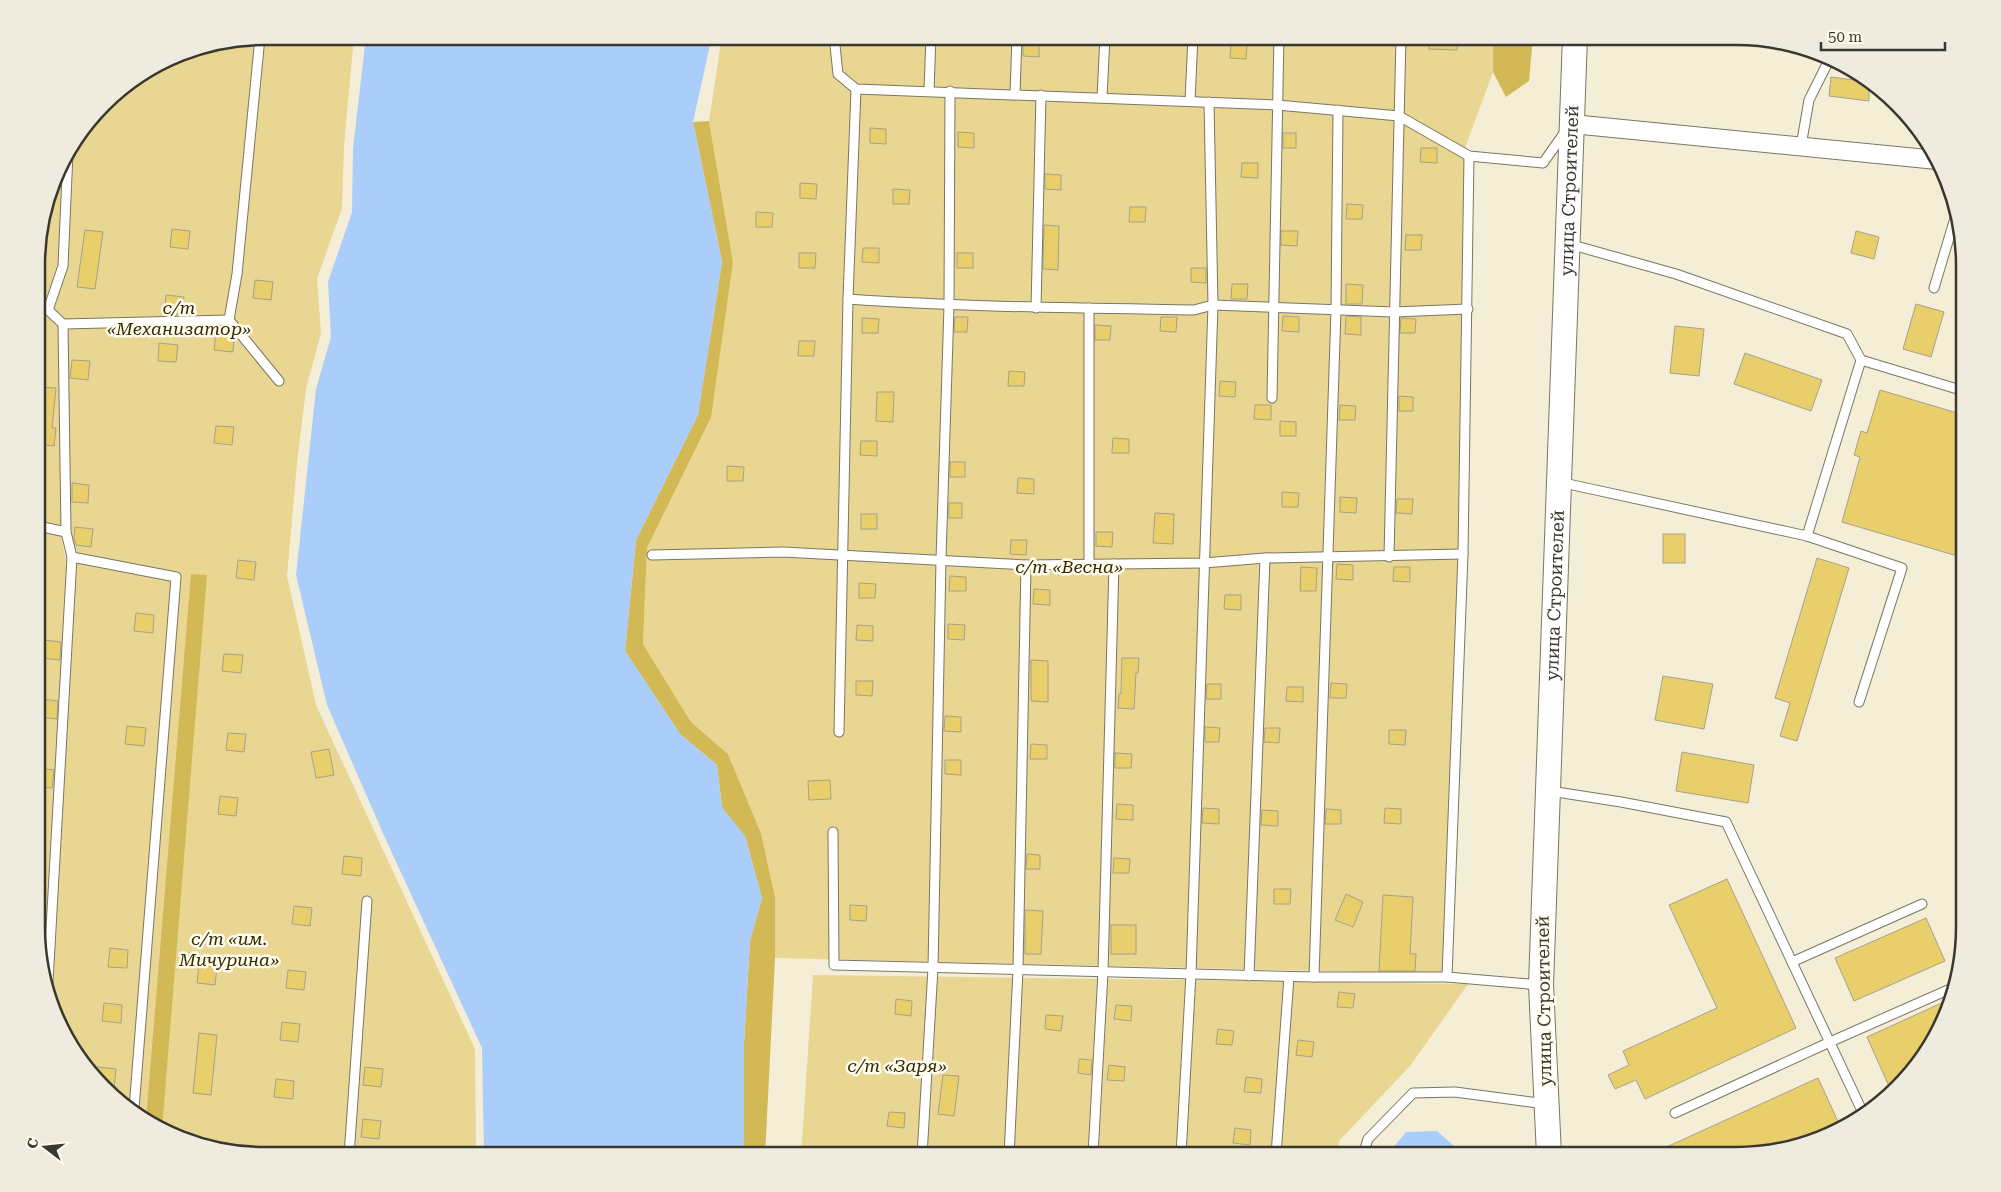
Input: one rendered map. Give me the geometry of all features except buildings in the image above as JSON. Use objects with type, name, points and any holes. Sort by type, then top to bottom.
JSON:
[{"type":"main road","name":"улица Строителей","points":[[1549,1147],[1540,985],[1575,45]]},
{"type":"street","points":[[1572,124],[1928,159]]},
{"type":"lane","points":[[259,45],[237,274],[229,320],[279,381]]},
{"type":"lane","points":[[835,45],[838,74],[856,89],[929,90],[1277,105],[1399,116],[1469,156],[1543,162],[1572,124]]},
{"type":"lane","points":[[929,90],[931,45]]},
{"type":"lane","points":[[1015,94],[1017,45]]},
{"type":"lane","points":[[1102,98],[1105,45]]},
{"type":"lane","points":[[1190,101],[1193,45]]},
{"type":"lane","points":[[1272,398],[1272,307],[1279,45]]},
{"type":"lane","points":[[1389,556],[1401,45]]},
{"type":"lane","points":[[1801,146],[1809,100],[1826,65]]},
{"type":"lane","points":[[839,732],[848,299],[856,89]]},
{"type":"lane","points":[[923,1147],[933,968],[941,559],[949,306],[950,91]]},
{"type":"lane","points":[[1036,308],[1041,95]]},
{"type":"lane","points":[[1181,1147],[1191,974],[1213,305],[1209,102]]},
{"type":"lane","points":[[1314,977],[1336,310],[1338,110]]},
{"type":"lane","points":[[1447,976],[1463,554],[1469,156]]},
{"type":"lane","points":[[45,306],[63,266],[67,170]]},
{"type":"lane","points":[[1934,288],[1952,224]]},
{"type":"lane","points":[[1568,243],[1676,274],[1847,334],[1861,360],[1956,389]]},
{"type":"lane","points":[[848,299],[949,306],[1036,308],[1194,310],[1213,305],[1394,312],[1468,309]]},
{"type":"lane","points":[[1089,308],[1089,563]]},
{"type":"lane","points":[[45,311],[63,324],[229,320]]},
{"type":"lane","points":[[49,968],[72,556],[66,532],[63,324]]},
{"type":"lane","points":[[1807,536],[1861,360]]},
{"type":"lane","points":[[1559,482],[1807,536],[1902,568],[1859,702]]},
{"type":"lane","points":[[45,528],[66,532]]},
{"type":"lane","points":[[652,555],[783,552],[1026,565],[1204,563],[1265,558],[1463,554]]},
{"type":"lane","points":[[72,556],[176,577],[134,1104]]},
{"type":"lane","points":[[1250,976],[1265,558]]},
{"type":"lane","points":[[1093,1147],[1103,972],[1114,564]]},
{"type":"lane","points":[[1009,1147],[1018,970],[1026,565]]},
{"type":"lane","points":[[1548,790],[1726,822],[1861,1108]]},
{"type":"lane","points":[[833,832],[834,965],[1289,977],[1447,976],[1540,985]]},
{"type":"lane","points":[[350,1147],[367,901]]},
{"type":"lane","points":[[1792,962],[1922,904]]},
{"type":"lane","points":[[1277,1147],[1289,977]]},
{"type":"lane","points":[[1675,1113],[1946,991]]},
{"type":"lane","points":[[1366,1147],[1368,1139],[1412,1093],[1455,1092],[1546,1104]]},
{"type":"green space","points":[[251,45],[353,45],[344,145],[342,208],[317,279],[321,333],[306,389],[287,576],[316,705],[475,1049],[476,1147],[251,1147],[222,1143],[181,1130],[143,1110],[120,1092],[100,1072],[82,1049],[68,1024],[57,997],[49,970],[45,941],[45,533],[61,536],[66,561],[170,581],[172,572],[74,554],[68,530],[45,525],[45,251],[49,222],[57,195],[68,168],[82,143],[100,120],[131,91],[155,75],[181,62],[222,49]]},
{"type":"green space","name":"с/т «Весна»","points":[[721,45],[1493,45],[1493,72],[1466,145],[1458,543],[1445,974],[775,958],[775,897],[761,832],[728,754],[691,722],[643,644],[647,548],[666,509],[733,262],[709,121]]},
{"type":"green space","name":"с/т «Заря»","points":[[813,975],[1468,984],[1410,1066],[1339,1141],[1339,1147],[802,1147]]},
{"type":"shaded area","points":[[1493,45],[1532,45],[1529,81],[1506,97],[1493,72]]},
{"type":"shaded area","points":[[709,121],[733,262],[711,417],[647,548],[643,644],[691,722],[728,754],[761,833],[775,897],[775,958],[765,1147],[744,1147],[744,1043],[750,941],[762,898],[745,836],[722,808],[717,765],[680,734],[625,651],[636,540],[698,415],[722,262],[693,122]]},
{"type":"shaded area","points":[[191,574],[207,575],[163,1121],[147,1112]]},
{"type":"water","points":[[365,45],[710,45],[693,122],[722,262],[698,415],[636,540],[625,651],[680,734],[717,765],[722,807],[745,836],[762,898],[750,941],[744,1043],[744,1147],[484,1147],[482,1048],[386,840],[327,705],[296,575],[316,389],[331,337],[328,282],[352,212],[353,149]]},
{"type":"water","points":[[1437,1131],[1455,1147],[1394,1147],[1406,1132]]},
{"type":"park label","name":"с/т «Механизатор»","points":[[179,318]]},
{"type":"park label","name":"с/т «им. Мичурина»","points":[[229,950]]}]
